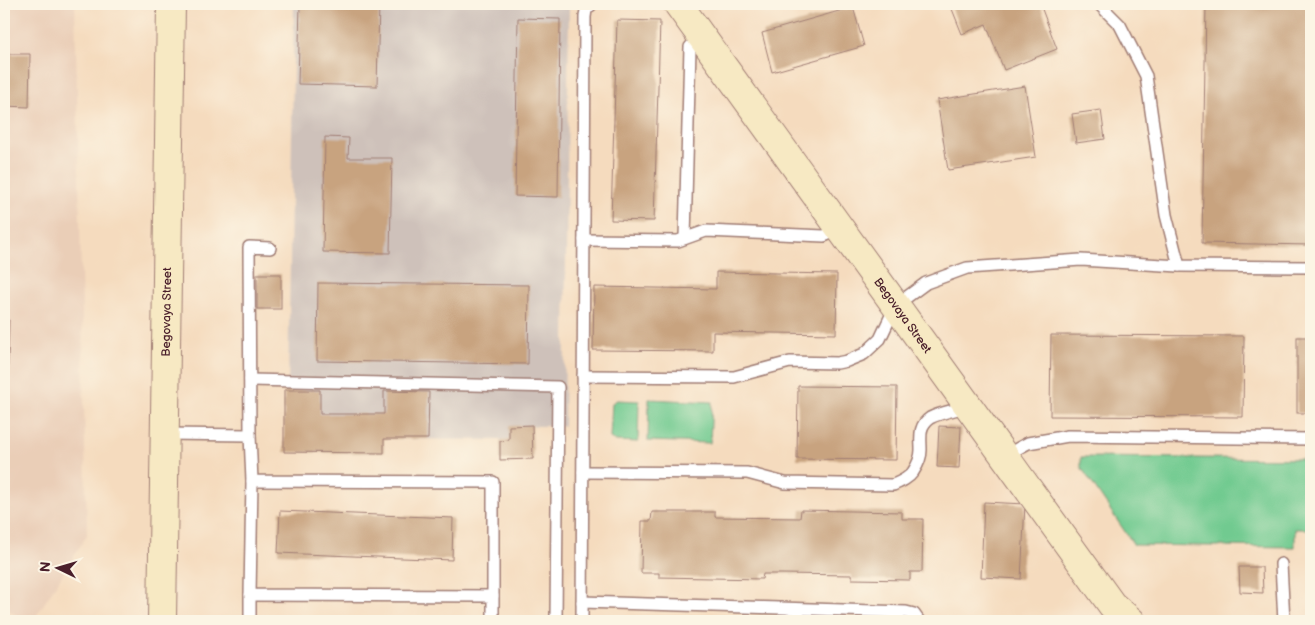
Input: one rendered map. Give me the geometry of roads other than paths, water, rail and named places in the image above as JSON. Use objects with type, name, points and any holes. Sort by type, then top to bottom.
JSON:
[{"type":"street","name":"Begovaya Street","points":[[162,621],[171,4]]},
{"type":"street","name":"Begovaya Street","points":[[678,4],[1112,605],[1131,621]]},
{"type":"lane","points":[[582,621],[585,17],[586,10],[592,4]]},
{"type":"lane","points":[[1099,4],[1120,25],[1146,76],[1166,215],[1179,266]]},
{"type":"lane","points":[[685,238],[690,47],[701,36]]},
{"type":"lane","points":[[584,240],[678,241],[706,230],[824,236],[841,229]]},
{"type":"lane","points":[[250,621],[252,481],[250,435],[250,247],[270,248]]},
{"type":"lane","points":[[583,376],[734,377],[790,362],[837,363],[847,361],[864,354],[880,339],[896,306],[926,283],[967,268],[1080,260],[1179,266],[1311,267]]},
{"type":"lane","points":[[250,380],[558,387],[556,621]]},
{"type":"lane","points":[[583,472],[747,473],[786,484],[893,485],[906,479],[913,473],[921,451],[920,432],[930,418],[968,406]]},
{"type":"lane","points":[[164,434],[250,435]]},
{"type":"lane","points":[[1004,456],[1028,443],[1068,436],[1311,439]]},
{"type":"lane","points":[[252,481],[493,482],[493,621]]},
{"type":"lane","points":[[1282,564],[1284,621]]},
{"type":"lane","points":[[250,595],[493,596]]},
{"type":"lane","points":[[582,602],[906,612],[914,614],[919,621]]}]
